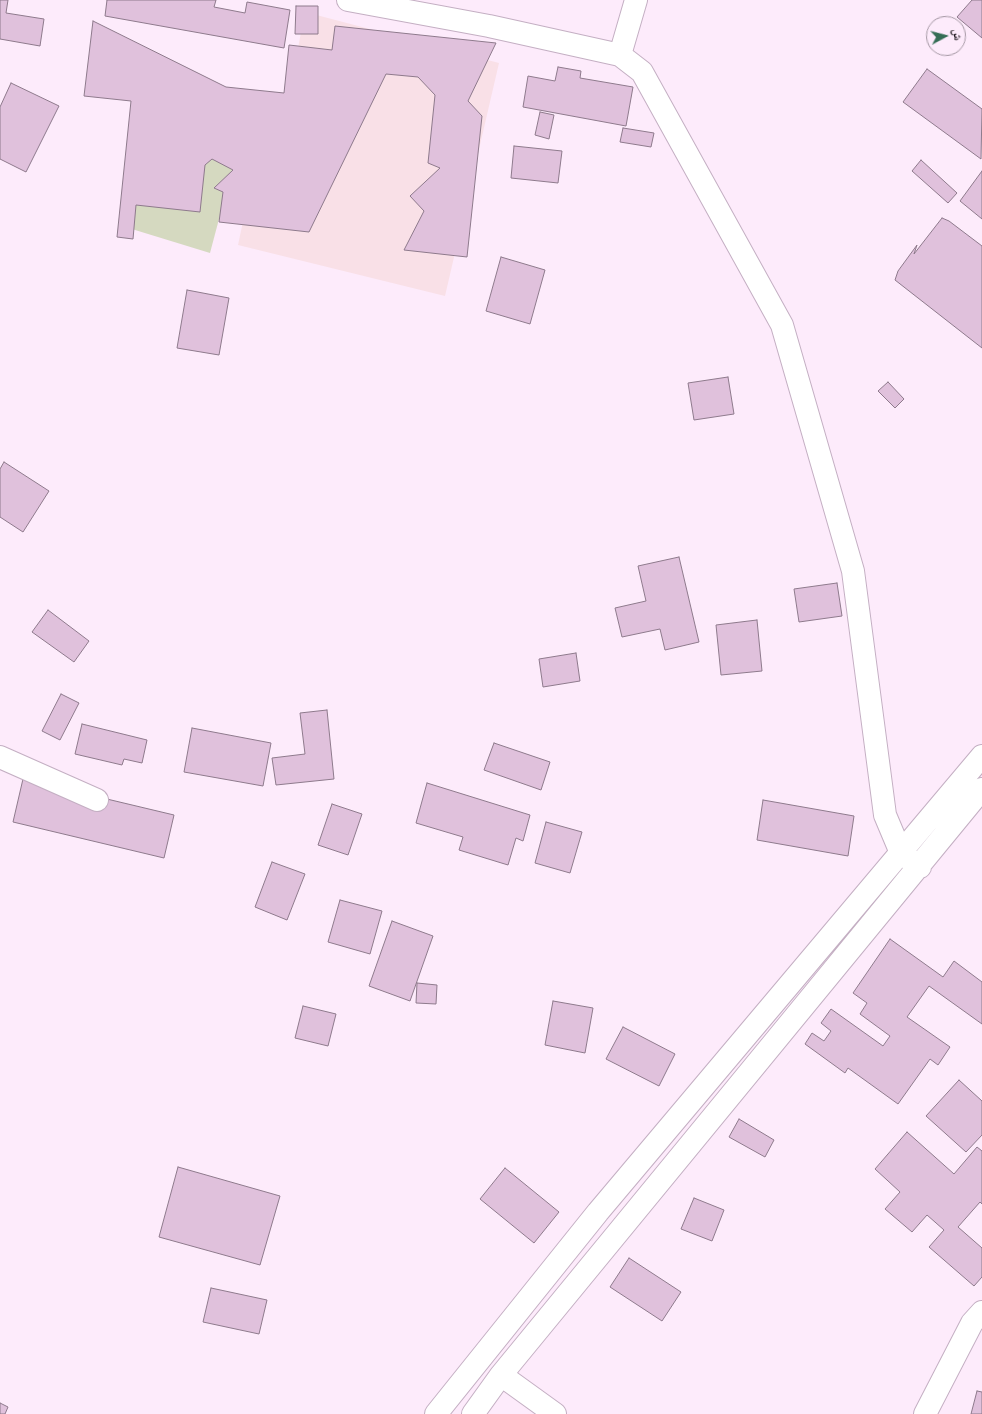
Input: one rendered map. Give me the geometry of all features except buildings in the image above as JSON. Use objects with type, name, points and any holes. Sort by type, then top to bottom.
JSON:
[{"type":"street","points":[[348,0],[489,26],[620,55],[642,72],[782,325],[853,571],[884,815],[900,853],[920,867]]},
{"type":"street","points":[[620,55],[636,0]]},
{"type":"street","points":[[436,1414],[598,1212],[982,756]]},
{"type":"street","points":[[0,757],[97,800]]},
{"type":"street","points":[[473,1414],[501,1375],[920,867],[982,788]]},
{"type":"street","points":[[925,1414],[979,1322]]},
{"type":"street","points":[[501,1375],[555,1414]]},
{"type":"shaded area","points":[[305,12],[499,63],[445,296],[238,245],[268,104],[289,94]]},
{"type":"green space","points":[[171,76],[251,98],[210,253],[122,226]]}]
